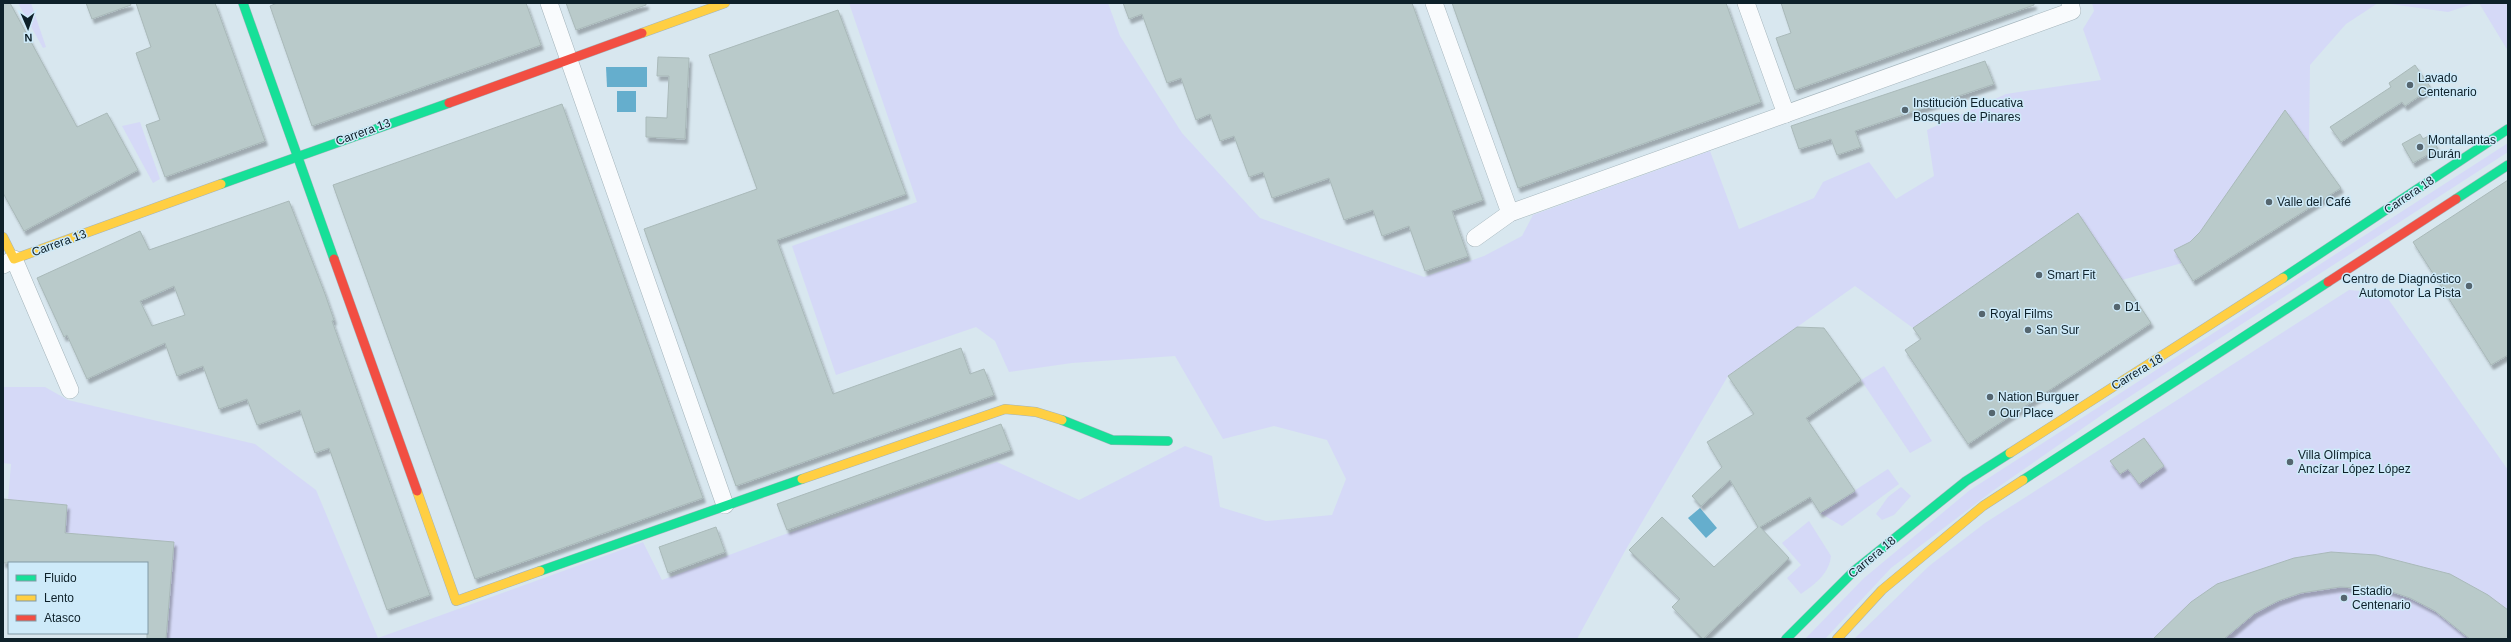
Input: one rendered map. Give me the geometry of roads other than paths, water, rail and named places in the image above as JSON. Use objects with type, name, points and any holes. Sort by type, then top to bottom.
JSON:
[{"type":"street","points":[[243,3],[456,601],[725,505],[1005,409],[1036,412],[1059,418],[1083,430],[1112,440],[1168,441]]},
{"type":"street","points":[[549,3],[570,59],[725,505]]},
{"type":"street","name":"Carrera 13","points":[[8,262],[725,3]]},
{"type":"street","points":[[1434,3],[1510,212]]},
{"type":"street","points":[[1746,3],[1786,114]]},
{"type":"street","points":[[1475,238],[1510,212],[2072,11],[2070,3]]},
{"type":"street","name":"Carrera 18","points":[[1786,639],[1854,571],[1966,481],[2208,327],[2508,129]]},
{"type":"street","points":[[1837,639],[1882,590],[1983,506],[2508,165]]},
{"type":"street","points":[[3,237],[8,262],[70,390]]},
{"type":"water","points":[[606,67],[647,67],[647,87],[607,87]]},
{"type":"water","points":[[617,91],[636,91],[636,112],[617,112]]},
{"type":"water","points":[[1700,508],[1717,528],[1706,538],[1688,518]]},
{"type":"place","name":"Lavado Centenario","points":[[2410,85]]},
{"type":"place","name":"Institución Educativa Bosques de Pinares","points":[[1905,110]]},
{"type":"place","name":"Montallantas Durán","points":[[2420,147]]},
{"type":"place","name":"Valle del Café","points":[[2269,202]]},
{"type":"place","name":"Smart Fit","points":[[2039,275]]},
{"type":"place","name":"Centro de Diagnóstico Automotor La Pista","points":[[2469,286]]},
{"type":"place","name":"D1","points":[[2117,307]]},
{"type":"place","name":"Royal Films","points":[[1982,314]]},
{"type":"place","name":"San Sur","points":[[2028,330]]},
{"type":"place","name":"Nation Burguer","points":[[1990,397]]},
{"type":"place","name":"Our Place","points":[[1992,413]]},
{"type":"place","name":"Villa Olímpica Ancízar López López","points":[[2290,462]]},
{"type":"place","name":"Estadio Centenario","points":[[2344,598]]}]
